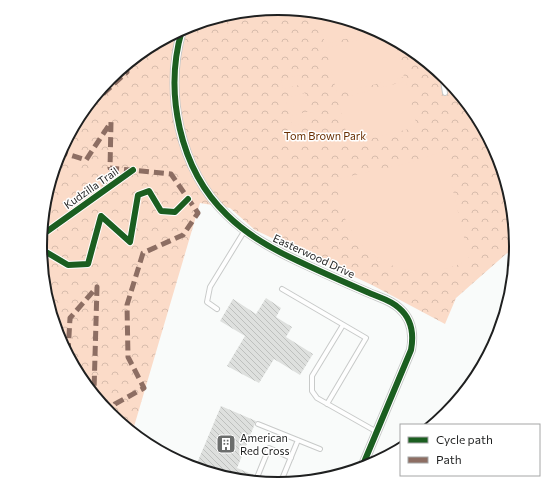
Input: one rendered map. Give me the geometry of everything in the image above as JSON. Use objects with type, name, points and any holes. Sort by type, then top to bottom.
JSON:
[{"type":"street","name":"Easterwood Drive","points":[[180,37],[175,61],[174,79],[175,99],[180,132],[187,151],[205,188],[227,215],[245,230],[280,253],[392,303],[406,314],[412,331],[411,350],[365,459]]},
{"type":"lane","points":[[444,86],[445,93]]},
{"type":"lane","points":[[217,309],[207,302],[210,287],[245,230]]},
{"type":"lane","points":[[282,289],[366,338],[327,404]]},
{"type":"lane","points":[[343,325],[312,376],[312,391],[317,398],[377,432]]},
{"type":"lane","points":[[258,424],[320,449]]},
{"type":"lane","points":[[283,477],[298,440]]},
{"type":"lane","points":[[258,476],[270,448],[291,458]]},
{"type":"green space","name":"Tom Brown Park","points":[[263,15],[293,15],[323,19],[352,27],[394,46],[430,72],[452,94],[478,130],[497,172],[505,201],[509,231],[509,252],[456,298],[445,324],[372,285],[255,230],[230,208],[200,203],[134,427],[104,398],[95,387],[71,348],[59,320],[51,291],[47,261],[47,231],[51,201],[59,172],[78,130],[86,118],[104,94],[126,72],[150,54],[176,39],[204,27],[233,19]]},
{"type":"green space","points":[[319,18],[352,27],[367,33],[325,44]]},
{"type":"green space","points":[[373,36],[397,48],[404,77],[337,94],[326,48]]},
{"type":"green space","points":[[301,75],[303,84],[283,89],[281,79]]},
{"type":"green space","points":[[406,81],[417,127],[349,144],[338,99]]},
{"type":"green space","points":[[305,93],[307,103],[288,108],[285,98]]},
{"type":"green space","points":[[310,111],[312,122],[292,126],[290,116]]},
{"type":"green space","points":[[315,130],[317,140],[297,145],[294,134]]},
{"type":"green space","points":[[441,152],[448,157],[452,186],[469,259],[451,267],[431,271],[411,270],[393,266],[377,258],[364,247],[353,233],[344,217],[339,199],[337,179],[413,162]]},
{"type":"building","points":[[266,298],[281,308],[276,317],[292,327],[286,337],[313,354],[300,375],[274,359],[259,383],[227,366],[245,336],[220,321],[233,299],[256,314]]},
{"type":"building","name":"American Red Cross","points":[[221,406],[256,421],[237,468],[254,476],[233,473],[197,462]]},
{"type":"marked path","points":[[115,83],[127,71]]},
{"type":"marked path","points":[[67,154],[86,160],[111,122],[110,168],[171,174],[198,213],[183,235],[143,253],[127,305],[128,357],[144,388],[115,404],[113,407]]},
{"type":"marked path","points":[[69,342],[70,318],[97,287],[94,386]]},
{"type":"cycle path","points":[[181,37],[177,54],[175,79],[176,104],[180,128],[187,153],[197,175],[211,196],[227,215],[260,241],[279,252],[396,305],[407,317],[412,333],[411,350],[365,459]]},
{"type":"cycle path","name":"Kudzilla Trail","points":[[47,231],[133,170]]},
{"type":"cycle path","points":[[47,253],[68,265],[88,264],[101,216],[130,242],[138,195],[149,191],[161,211],[175,212],[188,199]]},
{"type":"place","name":"American Red Cross","points":[[226,444]]}]
